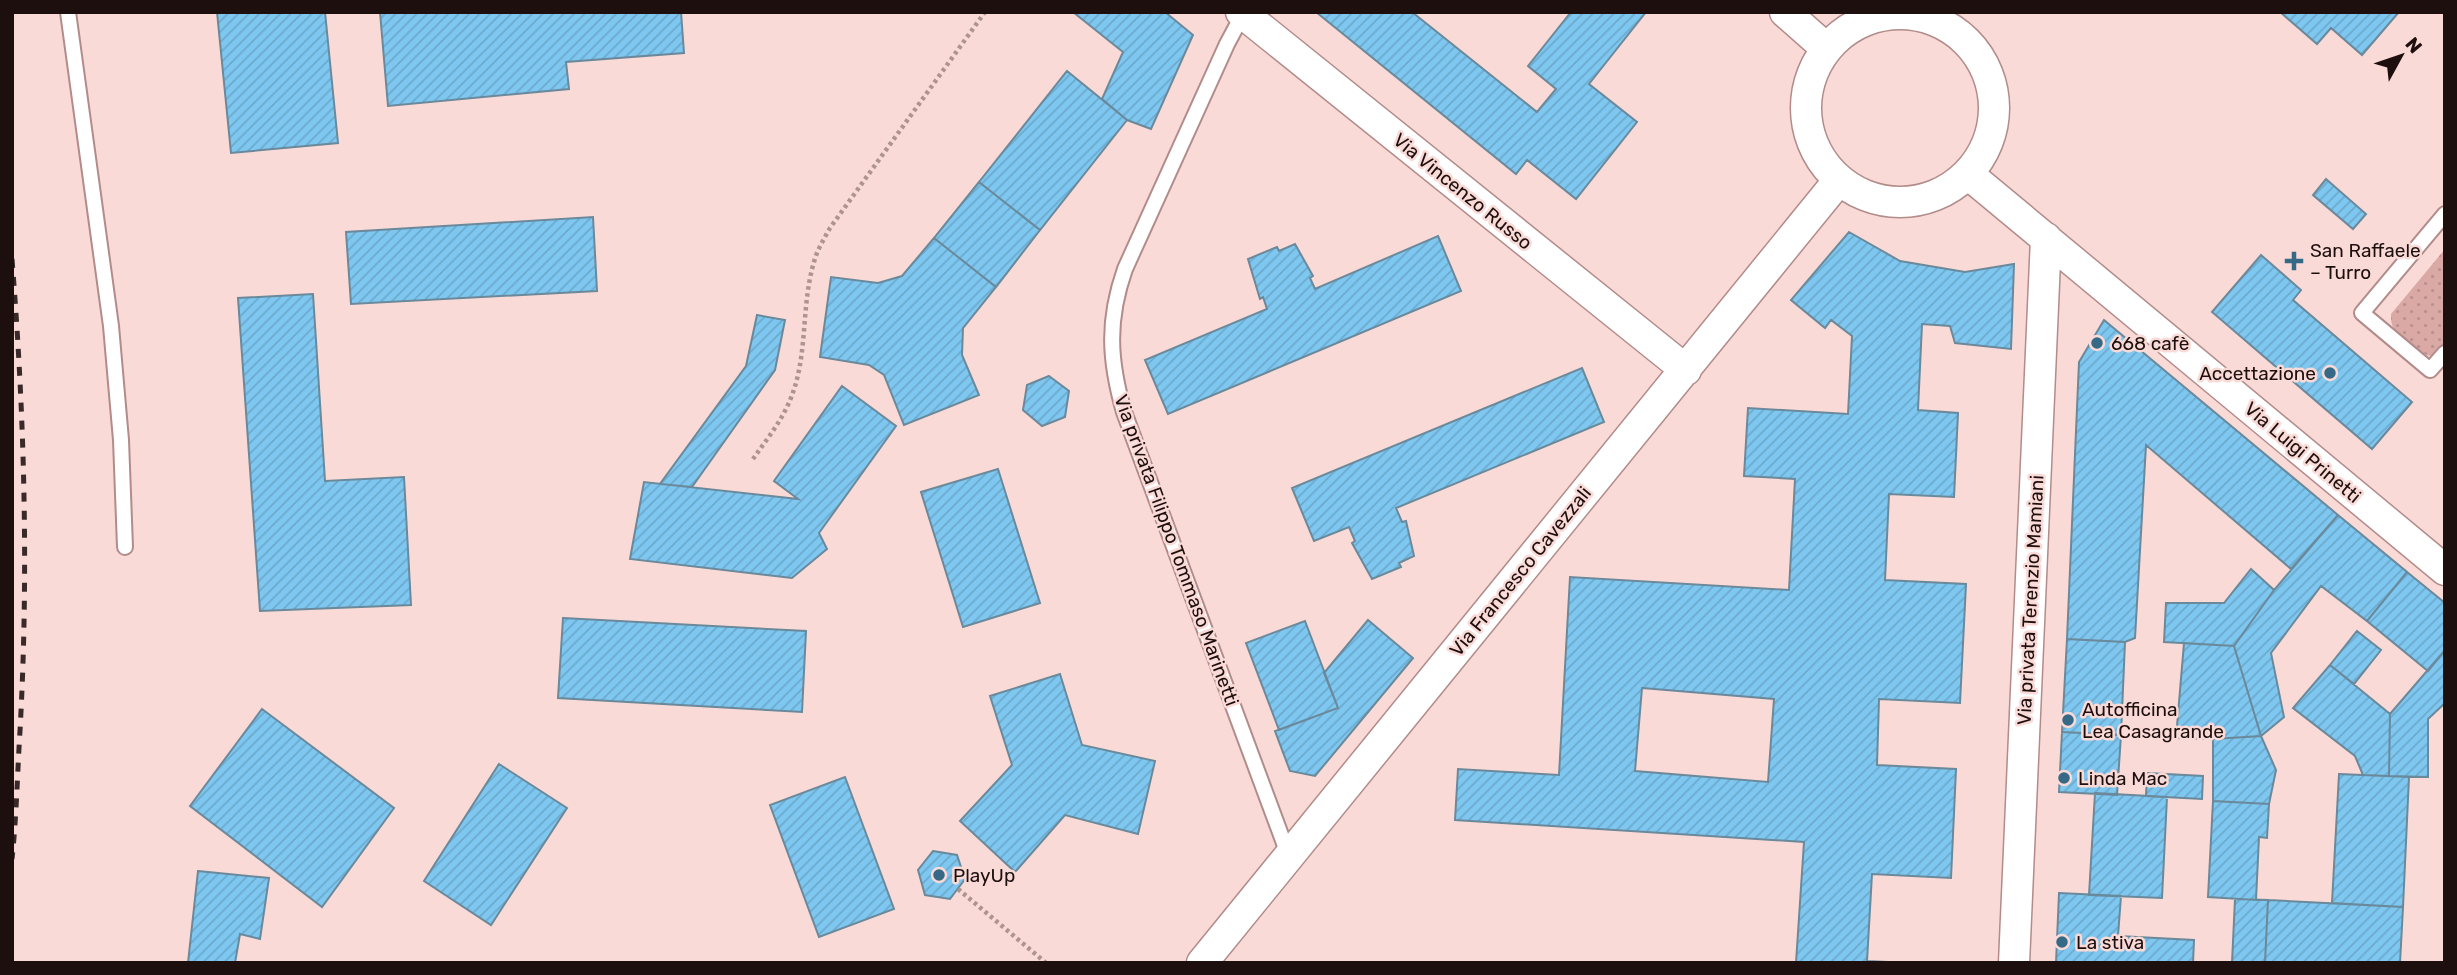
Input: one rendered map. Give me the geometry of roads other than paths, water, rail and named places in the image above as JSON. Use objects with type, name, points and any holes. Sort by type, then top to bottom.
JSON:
[{"type":"street","points":[[1785,12],[1826,49]]},
{"type":"street","name":"Via Vincenzo Russo","points":[[1242,13],[1686,370]]},
{"type":"street","points":[[1884,15],[1919,16],[1941,23],[1959,21],[1988,75],[1993,97],[1994,121],[1988,143],[1968,174],[1956,185],[1936,196],[1901,203],[1866,197],[1839,180],[1816,150],[1806,117],[1809,82],[1826,49],[1851,27],[1884,15]]},
{"type":"street","name":"Via Luigi Prinetti","points":[[1968,174],[2445,570]]},
{"type":"street","name":"Via Francesco Cavezzali","points":[[1202,963],[1839,180]]},
{"type":"street","name":"Via privata Terenzio Mamiani","points":[[2014,963],[2046,238]]},
{"type":"lane","points":[[68,12],[111,326],[121,440],[125,547]]},
{"type":"lane","name":"Via privata Filippo Tommaso Marinetti","points":[[1242,13],[1125,269],[1114,306],[1111,346],[1124,412],[1288,854]]},
{"type":"lane","points":[[2445,214],[2362,313],[2430,370],[2445,353]]},
{"type":"railway","points":[[12,259],[23,442],[25,565],[22,687],[12,859]]},
{"type":"place","name":"San Raffaele – Turro","points":[[2294,261]]},
{"type":"place","name":"668 cafè","points":[[2097,343]]},
{"type":"place","name":"Accettazione","points":[[2330,373]]},
{"type":"place","name":"Autofficina Lea Casagrande","points":[[2068,720]]},
{"type":"place","name":"Linda Mac","points":[[2064,778]]},
{"type":"place","name":"PlayUp","points":[[939,875]]},
{"type":"place","name":"La stiva","points":[[2062,942]]}]
